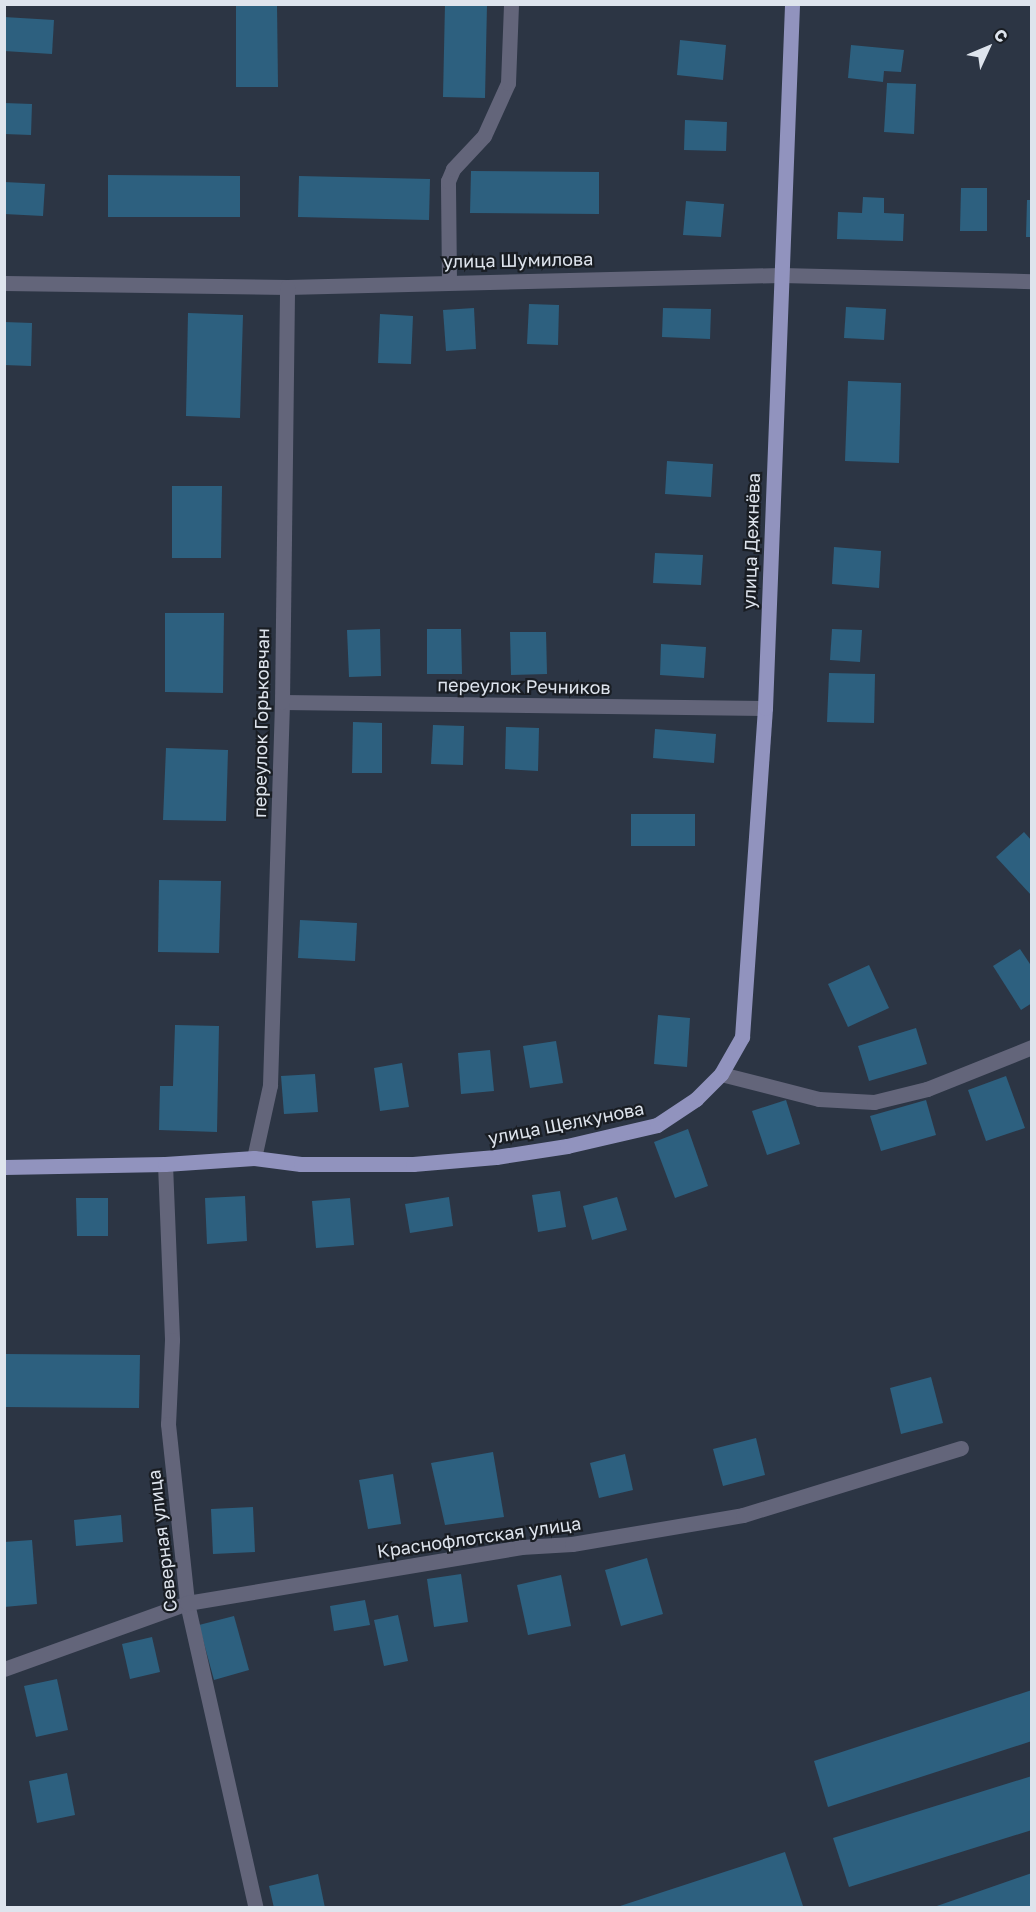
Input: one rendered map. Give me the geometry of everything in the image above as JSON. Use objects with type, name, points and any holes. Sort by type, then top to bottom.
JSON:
[{"type":"main road","name":"улица Дежнёва","points":[[721,1074],[742,1036],[765,708],[792,4]]},
{"type":"main road","name":"улица Щелкунова","points":[[4,1167],[165,1164],[254,1158],[300,1164],[413,1164],[496,1157],[567,1146],[657,1125],[696,1099],[721,1074]]},
{"type":"street","points":[[449,281],[448,181],[453,169],[484,136],[508,83],[511,4]]},
{"type":"street","name":"улица Шумилова","points":[[4,283],[287,287],[449,281],[780,275],[1032,281]]},
{"type":"street","name":"переулок Горьковчан","points":[[254,1158],[270,1085],[282,702],[287,287]]},
{"type":"street","name":"переулок Речников","points":[[282,702],[765,708]]},
{"type":"street","points":[[721,1074],[819,1099],[874,1102],[927,1089],[1032,1047]]},
{"type":"street","name":"Северная улица","points":[[165,1164],[172,1340],[168,1424],[187,1603],[255,1908]]},
{"type":"street","name":"Краснофлотская улица","points":[[4,1669],[187,1603],[510,1549],[572,1544],[743,1515],[961,1448]]},
{"type":"building","points":[[445,4],[487,4],[485,98],[443,97]]},
{"type":"building","points":[[236,5],[277,5],[278,87],[236,87]]},
{"type":"building","points":[[4,17],[54,20],[52,54],[4,51]]},
{"type":"building","points":[[680,40],[726,45],[723,80],[677,75]]},
{"type":"building","points":[[851,45],[904,50],[901,72],[884,71],[883,82],[848,78]]},
{"type":"building","points":[[887,83],[916,84],[914,134],[884,132]]},
{"type":"building","points":[[4,103],[32,104],[31,135],[4,134]]},
{"type":"building","points":[[685,120],[727,122],[726,151],[684,150]]},
{"type":"building","points":[[471,171],[599,172],[599,214],[470,213]]},
{"type":"building","points":[[108,175],[240,176],[240,217],[108,217]]},
{"type":"building","points":[[299,176],[430,179],[429,220],[298,217]]},
{"type":"building","points":[[4,182],[45,184],[43,216],[4,214]]},
{"type":"building","points":[[961,188],[987,188],[987,231],[960,231]]},
{"type":"building","points":[[863,197],[884,198],[884,213],[904,214],[903,241],[837,239],[838,212],[862,213]]},
{"type":"building","points":[[1027,200],[1032,200],[1032,237],[1026,237]]},
{"type":"building","points":[[686,201],[724,204],[721,237],[683,235]]},
{"type":"building","points":[[529,304],[559,305],[558,345],[527,344]]},
{"type":"building","points":[[846,307],[886,309],[884,340],[844,338]]},
{"type":"building","points":[[474,308],[476,349],[446,351],[443,310]]},
{"type":"building","points":[[663,308],[711,309],[710,339],[662,337]]},
{"type":"building","points":[[188,313],[243,315],[240,418],[186,416]]},
{"type":"building","points":[[380,314],[413,316],[411,364],[378,363]]},
{"type":"building","points":[[4,322],[32,323],[31,366],[4,365]]},
{"type":"building","points":[[848,381],[901,383],[899,463],[845,461]]},
{"type":"building","points":[[667,461],[713,464],[711,497],[665,494]]},
{"type":"building","points":[[172,486],[222,486],[221,558],[172,558]]},
{"type":"building","points":[[834,547],[881,551],[879,588],[832,584]]},
{"type":"building","points":[[655,553],[703,555],[701,585],[653,583]]},
{"type":"building","points":[[165,613],[224,613],[223,693],[165,692]]},
{"type":"building","points":[[380,629],[381,676],[349,677],[347,630]]},
{"type":"building","points":[[427,629],[461,629],[462,674],[427,674]]},
{"type":"building","points":[[832,629],[862,630],[860,662],[830,660]]},
{"type":"building","points":[[510,632],[546,632],[547,674],[511,675]]},
{"type":"building","points":[[661,644],[706,647],[704,678],[660,675]]},
{"type":"building","points":[[829,673],[875,674],[874,723],[827,722]]},
{"type":"building","points":[[353,722],[382,723],[382,773],[352,773]]},
{"type":"building","points":[[433,725],[464,726],[463,765],[431,764]]},
{"type":"building","points":[[506,727],[539,728],[538,771],[505,769]]},
{"type":"building","points":[[655,729],[716,734],[714,763],[653,758]]},
{"type":"building","points":[[166,748],[228,750],[226,821],[163,820]]},
{"type":"building","points":[[631,814],[695,814],[695,846],[631,846]]},
{"type":"building","points":[[1024,832],[1032,841],[1032,896],[996,857]]},
{"type":"building","points":[[159,880],[221,881],[219,953],[158,952]]},
{"type":"building","points":[[300,920],[357,923],[355,961],[298,958]]},
{"type":"building","points":[[1020,949],[1032,967],[1032,1003],[1021,1010],[993,966]]},
{"type":"building","points":[[869,965],[889,1008],[848,1027],[828,984]]},
{"type":"building","points":[[658,1015],[690,1018],[687,1067],[654,1064]]},
{"type":"building","points":[[175,1025],[219,1026],[217,1132],[159,1130],[160,1086],[173,1086]]},
{"type":"building","points":[[916,1028],[927,1064],[869,1081],[858,1046]]},
{"type":"building","points":[[556,1041],[563,1083],[530,1088],[523,1046]]},
{"type":"building","points":[[490,1050],[494,1091],[461,1094],[458,1053]]},
{"type":"building","points":[[402,1063],[409,1107],[380,1111],[374,1068]]},
{"type":"building","points":[[315,1074],[318,1112],[284,1114],[281,1076]]},
{"type":"building","points":[[1006,1076],[1025,1128],[986,1141],[968,1090]]},
{"type":"building","points":[[786,1100],[800,1144],[767,1155],[752,1111]]},
{"type":"building","points":[[926,1100],[936,1135],[881,1151],[870,1116]]},
{"type":"building","points":[[688,1129],[708,1186],[675,1198],[654,1142]]},
{"type":"building","points":[[560,1191],[566,1227],[538,1232],[532,1195]]},
{"type":"building","points":[[245,1196],[247,1241],[207,1244],[205,1198]]},
{"type":"building","points":[[449,1197],[453,1226],[410,1233],[405,1204]]},
{"type":"building","points":[[617,1197],[627,1230],[592,1240],[583,1206]]},
{"type":"building","points":[[76,1198],[108,1198],[108,1236],[77,1236]]},
{"type":"building","points":[[350,1198],[354,1245],[316,1248],[312,1201]]},
{"type":"building","points":[[4,1354],[140,1355],[139,1408],[4,1407]]},
{"type":"building","points":[[931,1377],[943,1423],[901,1434],[890,1388]]},
{"type":"building","points":[[756,1438],[765,1475],[723,1486],[713,1449]]},
{"type":"building","points":[[493,1452],[504,1517],[445,1525],[431,1463]]},
{"type":"building","points":[[625,1454],[633,1490],[599,1498],[590,1463]]},
{"type":"building","points":[[393,1474],[401,1524],[368,1529],[359,1480]]},
{"type":"building","points":[[253,1507],[255,1552],[213,1554],[211,1509]]},
{"type":"building","points":[[121,1515],[123,1542],[76,1546],[74,1520]]},
{"type":"building","points":[[32,1540],[37,1604],[4,1607],[4,1542]]},
{"type":"building","points":[[647,1558],[663,1614],[621,1626],[605,1570]]},
{"type":"building","points":[[461,1574],[468,1622],[434,1627],[427,1579]]},
{"type":"building","points":[[561,1575],[571,1626],[528,1635],[517,1585]]},
{"type":"building","points":[[365,1600],[370,1625],[334,1631],[330,1606]]},
{"type":"building","points":[[398,1615],[408,1661],[384,1666],[374,1620]]},
{"type":"building","points":[[234,1616],[249,1670],[214,1680],[199,1625]]},
{"type":"building","points":[[152,1637],[160,1672],[130,1679],[122,1644]]},
{"type":"building","points":[[57,1679],[68,1730],[36,1737],[24,1686]]},
{"type":"building","points":[[1032,1690],[1032,1741],[828,1807],[814,1761]]},
{"type":"building","points":[[67,1773],[75,1815],[37,1823],[29,1781]]},
{"type":"building","points":[[1032,1776],[1032,1830],[849,1887],[833,1838]]},
{"type":"building","points":[[785,1852],[803,1906],[617,1908],[617,1907]]},
{"type":"building","points":[[1032,1873],[1032,1908],[934,1908],[934,1907]]},
{"type":"building","points":[[318,1874],[325,1908],[274,1908],[269,1886]]}]
